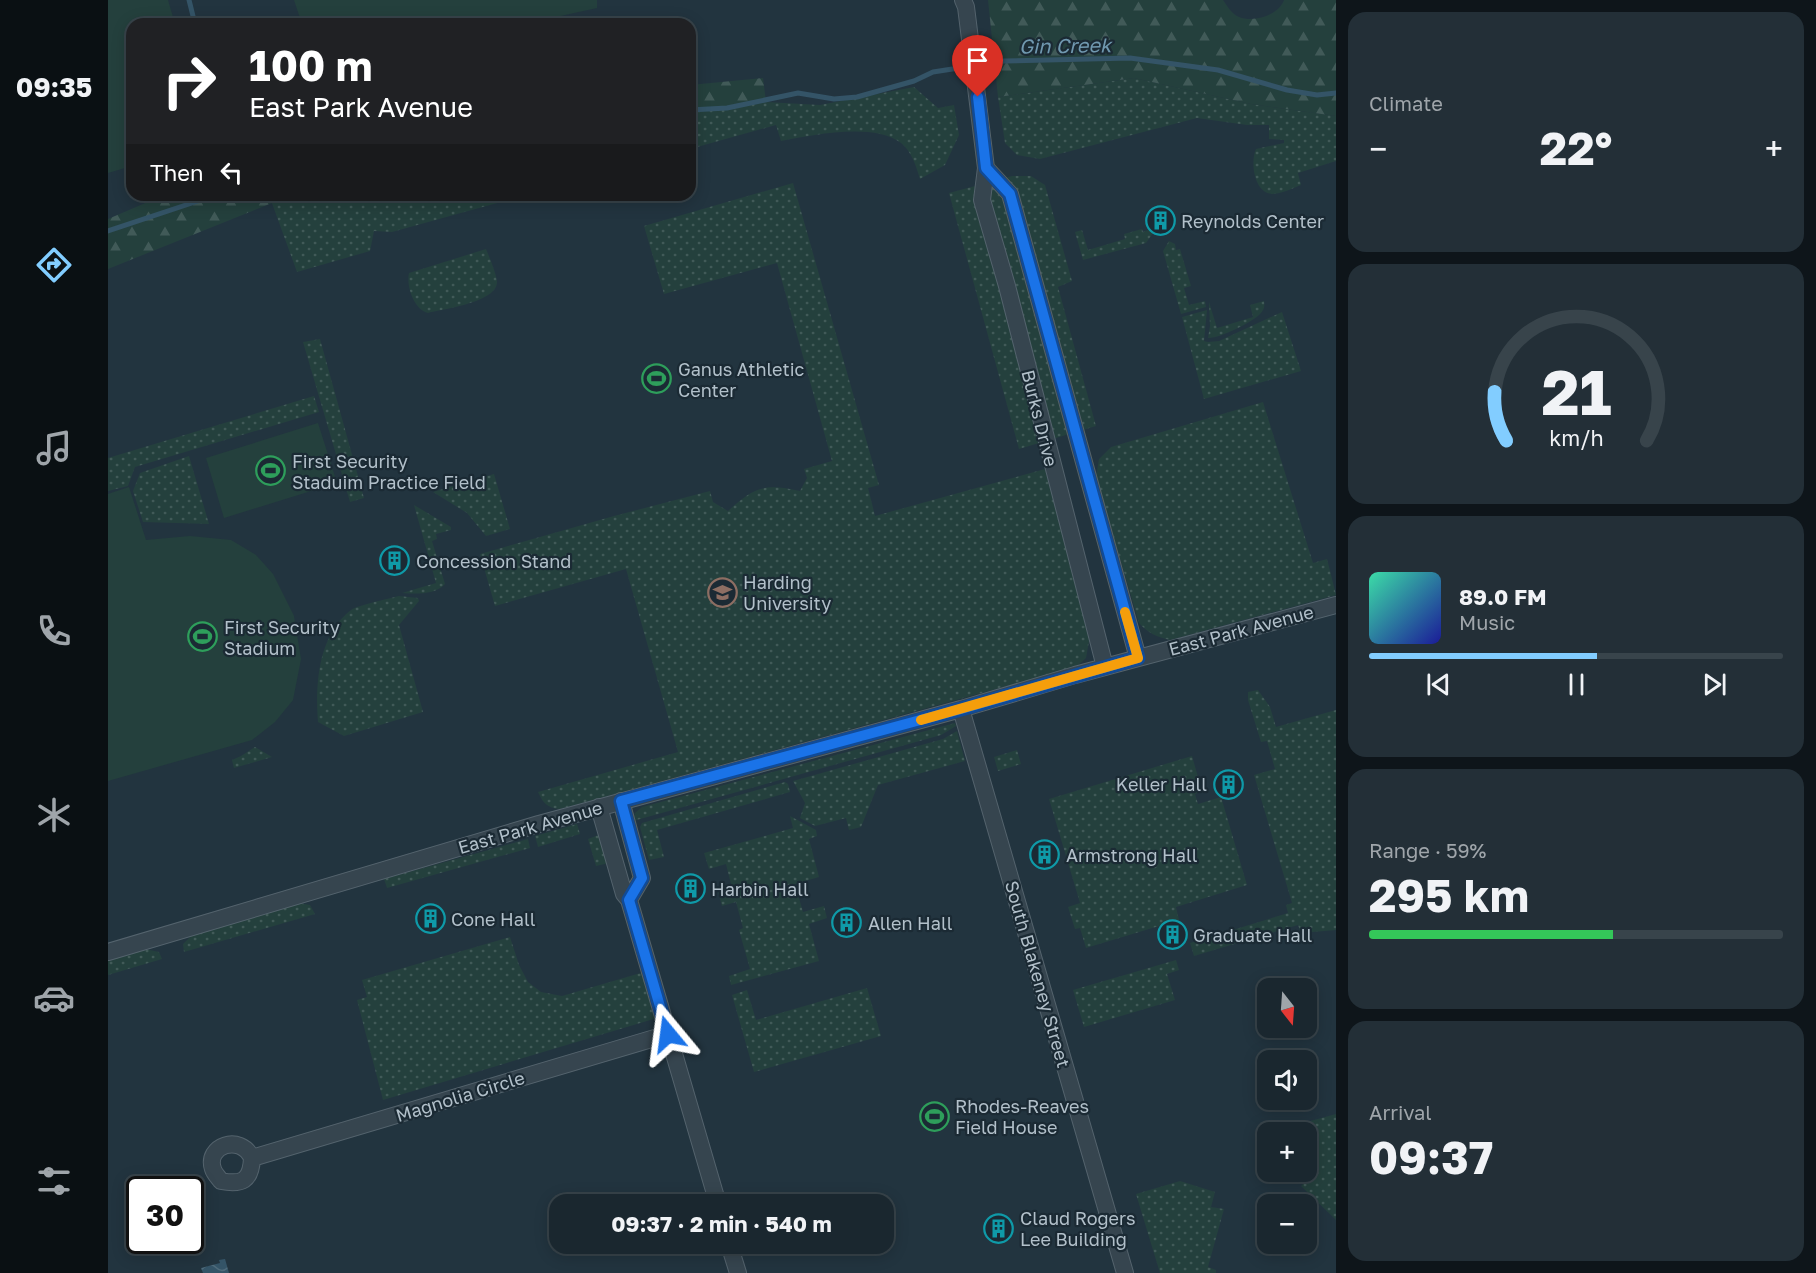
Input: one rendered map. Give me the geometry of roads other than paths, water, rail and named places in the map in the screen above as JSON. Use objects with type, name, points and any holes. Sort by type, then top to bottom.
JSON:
[{"type":"street","name":"Burks Drive","points":[[966,2],[986,168],[982,200],[1007,286],[1105,667]]},
{"type":"street","name":"Burks Drive","points":[[986,168],[1010,194],[1138,658]]},
{"type":"street","name":"East Park Avenue","points":[[108,951],[610,804],[1336,605]]},
{"type":"street","name":"South Blakeney Street","points":[[961,709],[1125,1273]]},
{"type":"street","points":[[610,804],[624,894],[632,896]]},
{"type":"street","points":[[610,804],[642,878],[632,896],[668,1034],[715,1194]]},
{"type":"street","name":"Magnolia Circle","points":[[252,1158],[668,1034]]},
{"type":"street","points":[[732,1254],[738,1273]]},
{"type":"water","points":[[225,1259],[229,1273],[203,1273],[201,1268],[220,1263],[219,1260]]},
{"type":"waterway","points":[[189,0],[194,18]]},
{"type":"waterway","name":"Gin Creek","points":[[696,110],[727,108],[798,93],[834,99],[857,97],[914,81],[933,72],[1004,61],[1130,58],[1218,70],[1287,90],[1317,95],[1336,93]]},
{"type":"waterway","name":"Gin Creek","points":[[108,231],[198,201]]},
{"type":"place","name":"Reynolds Center","points":[[1160,221]]},
{"type":"place","name":"Ganus Athletic Center","points":[[657,379]]},
{"type":"place","name":"First Security Staduim Practice Field","points":[[271,471]]},
{"type":"place","name":"Concession Stand","points":[[395,561]]},
{"type":"place","name":"Harding University","points":[[722,592]]},
{"type":"place","name":"First Security Stadium","points":[[203,637]]},
{"type":"place","name":"Keller Hall","points":[[1228,784]]},
{"type":"place","name":"Armstrong Hall","points":[[1045,855]]},
{"type":"place","name":"Harbin Hall","points":[[690,889]]},
{"type":"place","name":"Cone Hall","points":[[430,919]]},
{"type":"place","name":"Allen Hall","points":[[847,923]]},
{"type":"place","name":"Graduate Hall","points":[[1172,935]]},
{"type":"place","name":"Rhodes-Reaves Field House","points":[[934,1116]]},
{"type":"place","name":"Claud Rogers Lee Building","points":[[999,1228]]}]
